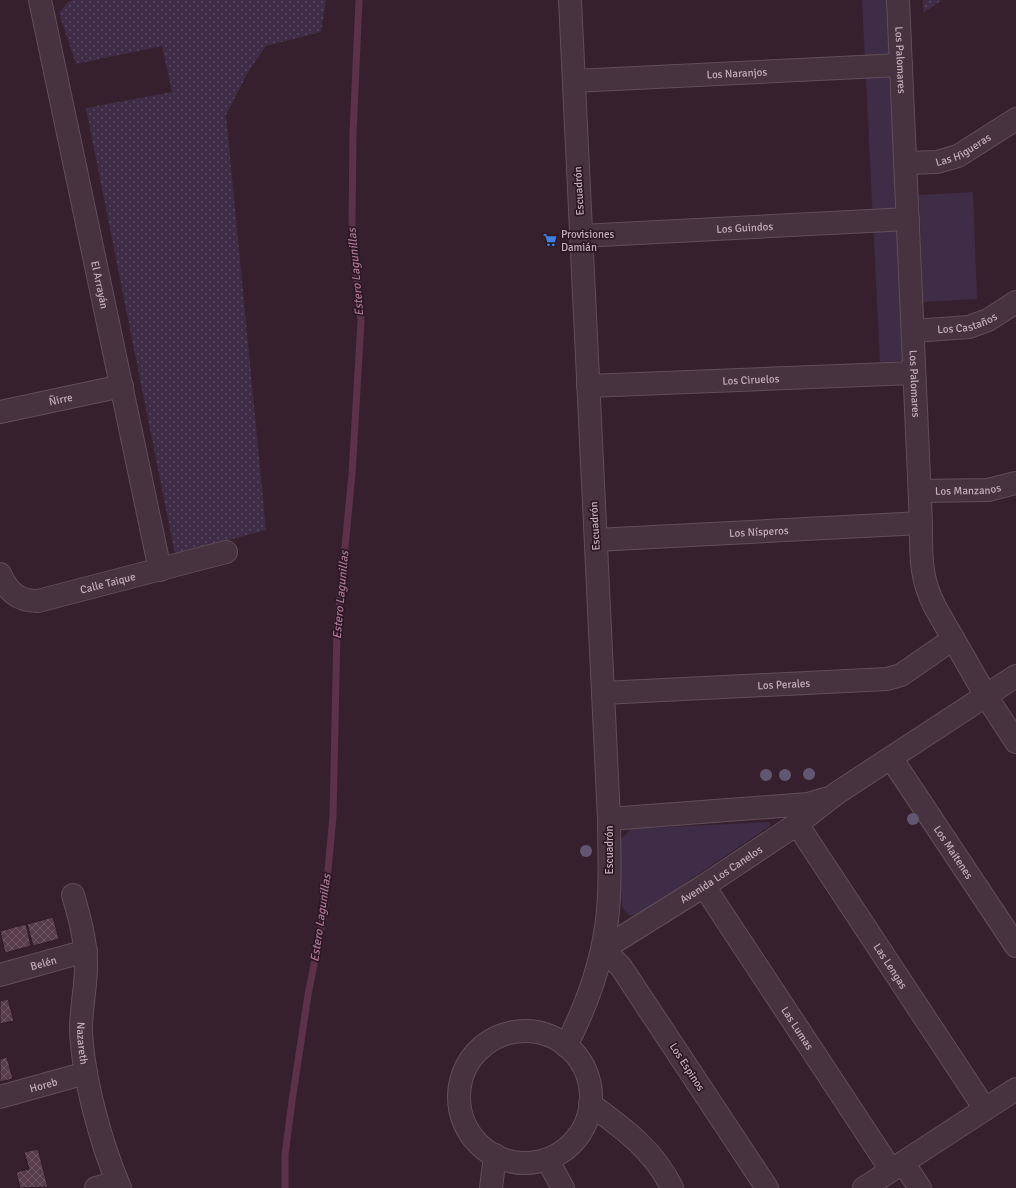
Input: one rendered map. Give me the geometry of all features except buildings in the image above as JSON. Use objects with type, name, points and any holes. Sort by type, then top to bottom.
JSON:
[{"type":"street","name":"El Arrayán","points":[[40,0],[160,570]]},
{"type":"street","name":"Escuadrón","points":[[566,1046],[588,1000],[602,949],[608,909],[609,818],[570,0]]},
{"type":"street","name":"Los Palomares","points":[[898,0],[920,491],[921,556],[924,581],[928,594],[953,639],[986,696],[1016,742]]},
{"type":"street","name":"Los Naranjos","points":[[574,81],[901,65]]},
{"type":"street","name":"Las Higueras","points":[[905,163],[937,162],[958,156],[1016,118]]},
{"type":"street","name":"Los Guindos","points":[[581,236],[908,219]]},
{"type":"street","name":"Los Castaños","points":[[912,331],[969,327],[988,320],[1016,302]]},
{"type":"street","name":"Los Ciruelos","points":[[588,386],[914,373]]},
{"type":"street","name":"Ñirre","points":[[0,412],[122,386]]},
{"type":"street","name":"Los Manzanos","points":[[920,491],[988,490],[1016,483]]},
{"type":"street","name":"Los Nísperos","points":[[596,540],[921,523]]},
{"type":"street","name":"Calle Taique","points":[[0,574],[9,590],[16,596],[22,600],[38,601],[226,552]]},
{"type":"street","name":"Los Perales","points":[[603,693],[888,679],[901,675],[953,639]]},
{"type":"street","name":"Avenida Los Canelos","points":[[602,949],[704,886],[797,824],[837,794],[1016,676]]},
{"type":"street","name":"Los Maitenes","points":[[891,758],[1016,946]]},
{"type":"street","name":"Avenida Los Canelos","points":[[609,818],[808,804],[837,794]]},
{"type":"street","name":"Las Lengas","points":[[797,824],[985,1109]]},
{"type":"street","name":"Las Lumas","points":[[704,886],[897,1167]]},
{"type":"street","name":"Nazareth","points":[[73,895],[83,930],[86,951],[81,1028],[86,1073],[104,1145],[119,1185]]},
{"type":"street","name":"Los Espinos","points":[[602,949],[621,967],[767,1188]]},
{"type":"street","name":"Belén","points":[[0,974],[86,951]]},
{"type":"street","points":[[518,1032],[538,1032],[558,1040],[574,1053],[586,1072],[590,1093],[590,1104],[585,1122],[576,1137],[568,1146],[547,1159],[526,1162],[505,1159],[486,1150],[471,1135],[462,1117],[459,1106],[460,1085],[463,1075],[473,1057],[484,1046],[497,1037],[518,1032]]},
{"type":"street","name":"Horeb","points":[[0,1097],[86,1073]]},
{"type":"street","points":[[864,1188],[1016,1089]]},
{"type":"street","points":[[590,1104],[628,1132],[650,1153],[660,1166],[672,1188]]},
{"type":"street","points":[[491,1188],[495,1155]]},
{"type":"street","points":[[547,1159],[563,1188]]},
{"type":"street","points":[[897,1167],[920,1188]]},
{"type":"street","points":[[96,1188],[119,1185]]},
{"type":"shaded area","points":[[73,0],[326,0],[321,32],[266,46],[248,72],[226,115],[266,530],[175,554],[86,108],[172,92],[162,46],[76,64],[59,13],[68,2]]},
{"type":"shaded area","points":[[862,0],[886,0],[903,361],[880,362]]},
{"type":"shaded area","points":[[923,0],[942,0],[923,13]]},
{"type":"shaded area","points":[[973,192],[977,299],[923,302],[919,195]]},
{"type":"shaded area","points":[[769,822],[770,826],[638,915],[630,915],[623,908],[619,841],[631,829]]},
{"type":"waterway","name":"Estero Lagunillas","points":[[285,1188],[285,1155],[308,995],[324,913],[333,816],[337,630],[352,474],[361,321],[352,222],[353,133],[359,0]]},
{"type":"place","name":"Provisiones Damián","points":[[550,240]]}]
